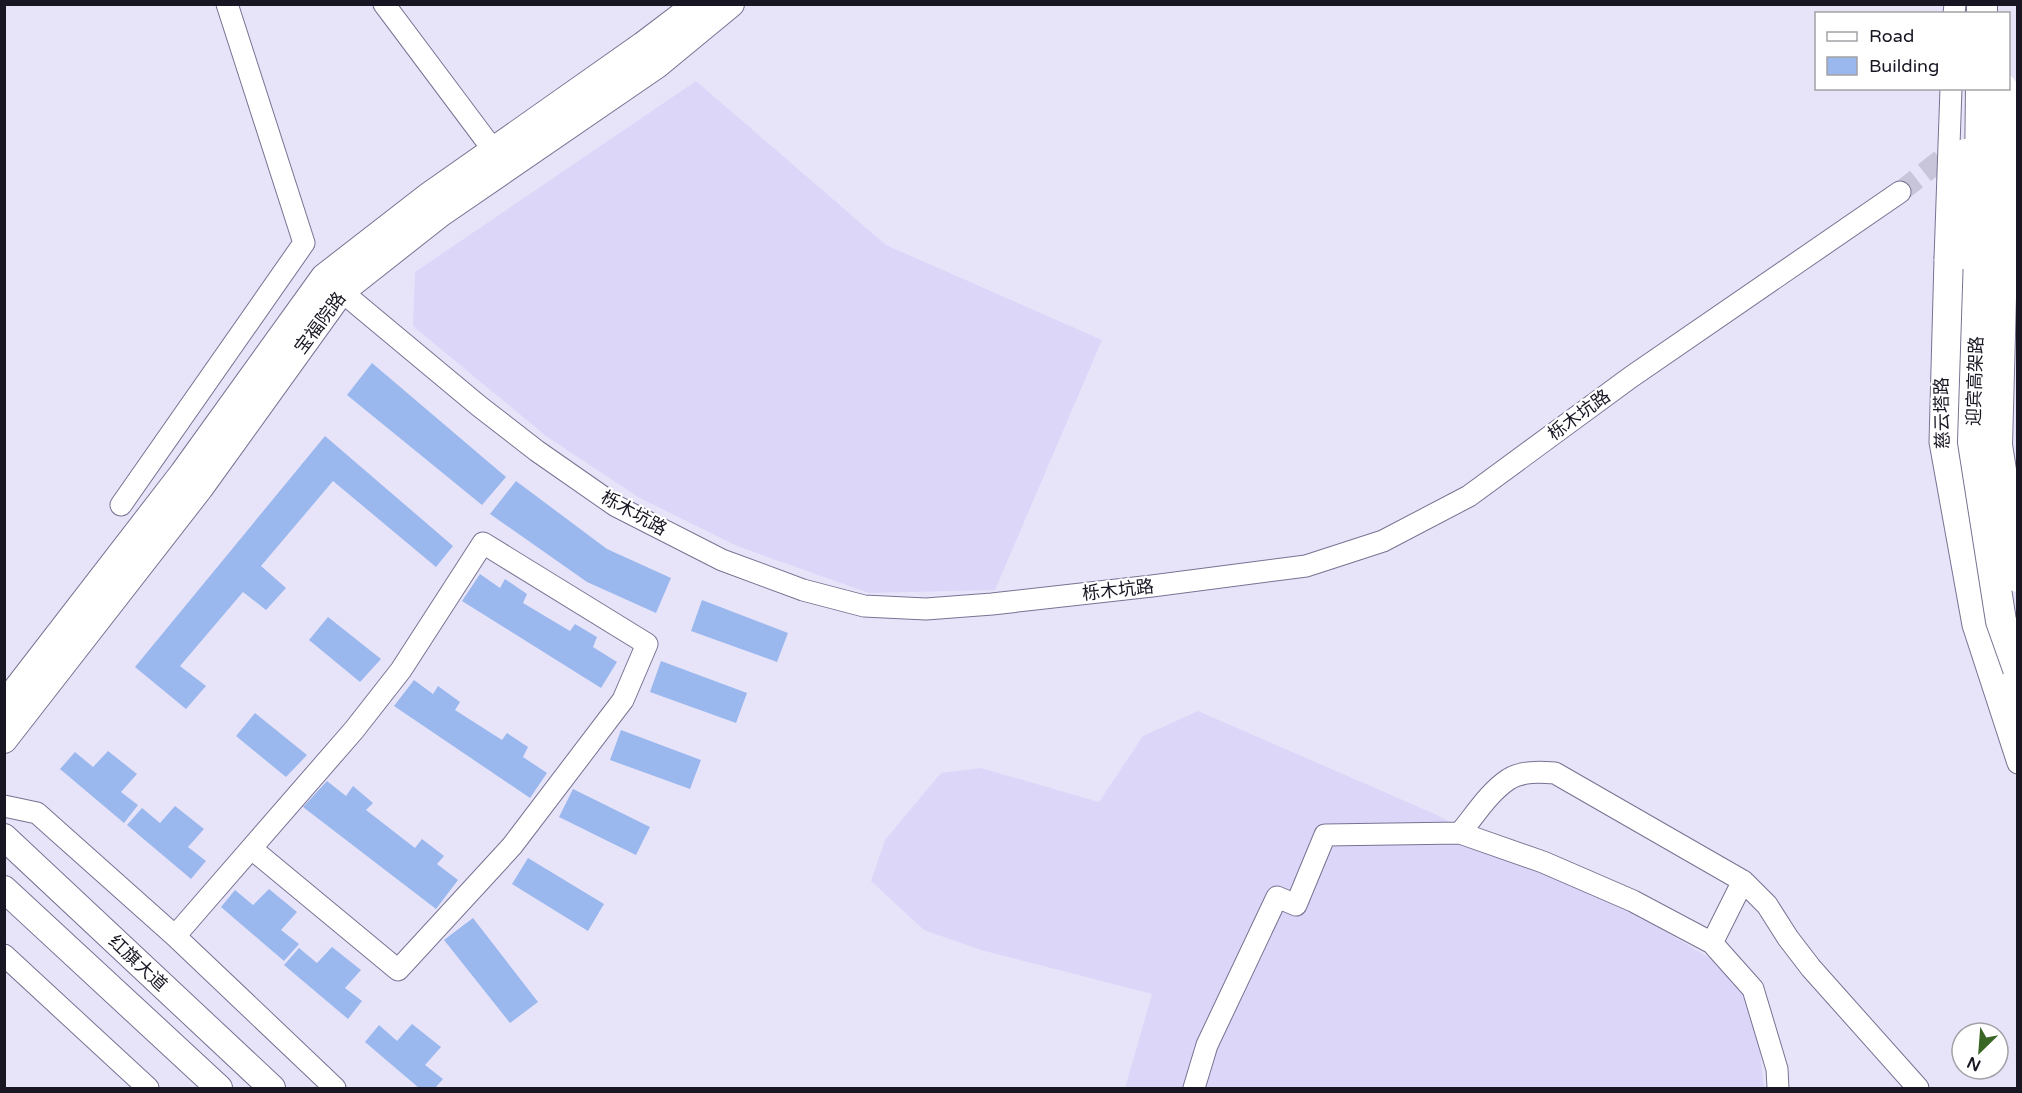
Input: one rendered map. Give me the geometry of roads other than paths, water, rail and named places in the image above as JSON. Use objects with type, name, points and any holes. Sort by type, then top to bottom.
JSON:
[{"type":"highway","name":"迎宾高架路","points":[[1981,90],[1979,244],[1972,442],[2001,621],[2018,669]]},
{"type":"highway","name":"迎宾高架路","points":[[2002,90],[2002,260],[1997,446],[2018,577]]},
{"type":"main road","name":"宝福院路","points":[[4,705],[332,284],[440,214],[500,159],[697,4]]},
{"type":"main road","name":"宝福院路","points":[[500,159],[657,65],[731,4]]},
{"type":"main road","name":"慈云塔路","points":[[1967,90],[1954,257],[1956,441],[1986,627],[2018,721]]},
{"type":"main road","name":"宝福院路","points":[[4,740],[200,488],[332,284]]},
{"type":"main road","name":"红旗大道","points":[[4,837],[272,1089]]},
{"type":"main road","name":"红旗大道","points":[[4,889],[219,1089]]},
{"type":"street","points":[[121,505],[304,243],[227,4]]},
{"type":"street","points":[[384,4],[500,159]]},
{"type":"street","name":"慈云塔路","points":[[1951,90],[1954,257],[1940,442],[1972,625],[2018,763]]},
{"type":"street","name":"栎木坑路","points":[[332,284],[512,432],[616,506],[722,560],[803,590],[864,606],[926,609],[1015,601],[1306,566],[1383,541],[1469,496],[1631,377],[1900,192]]},
{"type":"street","points":[[175,936],[354,730],[401,670],[483,543],[647,644],[623,700],[512,846],[398,970],[252,849]]},
{"type":"street","points":[[1460,833],[1491,795],[1510,778],[1533,772],[1556,773],[1743,881],[1767,905],[1811,968],[1918,1089]]},
{"type":"street","points":[[4,806],[37,813],[175,936],[335,1089]]},
{"type":"street","points":[[1194,1089],[1207,1045],[1277,897],[1296,905],[1325,835],[1460,833],[1543,862],[1633,901],[1712,943],[1753,989],[1777,1069],[1778,1089]]},
{"type":"street","points":[[1712,943],[1743,881]]},
{"type":"street","points":[[4,955],[148,1089]]},
{"type":"tunnel","points":[[1900,192],[1961,144]]}]
